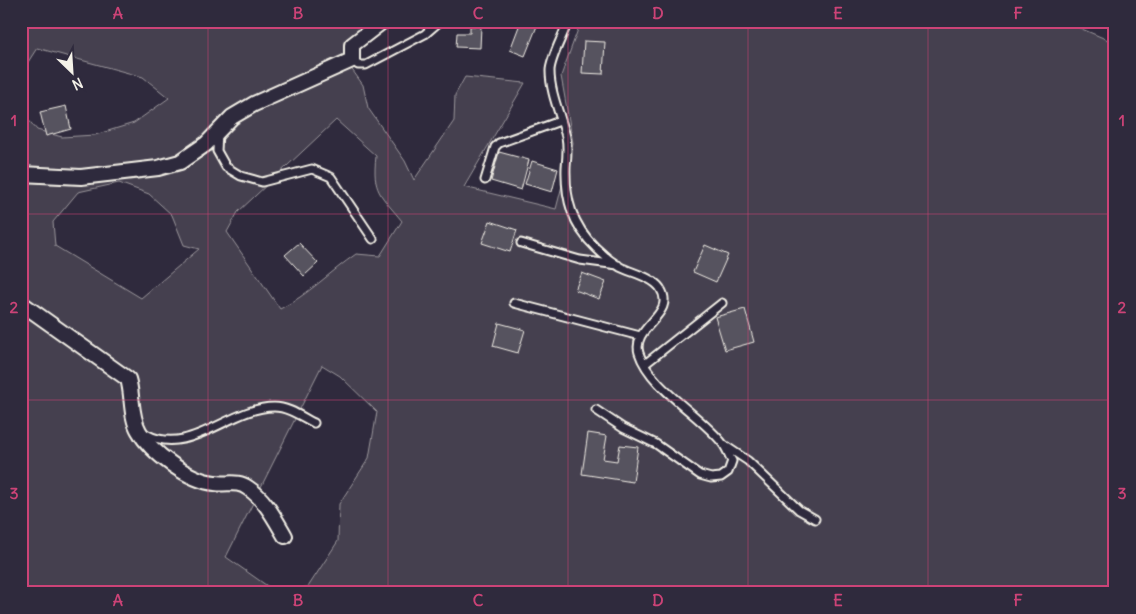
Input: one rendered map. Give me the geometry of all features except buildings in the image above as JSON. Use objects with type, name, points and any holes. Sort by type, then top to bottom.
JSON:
[{"type":"street","points":[[21,174],[81,177],[158,168],[180,162],[206,144],[232,117],[254,104],[352,60],[352,45],[383,21]]},
{"type":"street","points":[[21,303],[128,379],[138,430],[160,455],[193,477],[215,483],[236,482],[249,488],[265,503],[285,536]]},
{"type":"lane","points":[[352,60],[358,65],[366,65],[425,34],[440,21]]},
{"type":"lane","points":[[568,21],[550,70],[560,120],[566,137],[566,190],[570,209],[579,226],[596,248],[618,266]]},
{"type":"lane","points":[[485,180],[495,147],[499,143],[560,120]]},
{"type":"lane","points":[[218,131],[217,150],[226,167],[241,176],[262,182],[312,169],[331,177],[373,240]]},
{"type":"lane","points":[[521,243],[580,260],[618,266],[652,281],[660,288],[664,302],[662,311],[640,336],[637,345],[645,364],[674,399],[723,445],[748,461],[799,510],[815,519]]},
{"type":"lane","points":[[645,364],[722,303]]},
{"type":"lane","points":[[514,304],[640,336]]},
{"type":"lane","points":[[138,430],[156,439],[173,442],[256,410],[276,407],[293,412],[314,423]]},
{"type":"lane","points":[[596,410],[623,428],[656,444],[700,475],[711,478],[722,477],[728,472],[732,461],[723,445]]},
{"type":"shaded area","points":[[21,21],[372,21],[345,44],[343,57],[363,85],[368,108],[405,161],[414,180],[454,121],[455,95],[465,77],[525,83],[464,187],[556,209],[573,143],[561,76],[581,21],[1063,21],[1115,43],[1115,593],[21,593],[21,111],[37,130],[62,137],[95,135],[134,123],[169,98],[143,77],[37,48],[21,73]],"holes":[[[336,120],[376,156],[375,178],[379,192],[402,221],[380,256],[356,254],[309,290],[280,309],[227,232],[238,212]],[[119,183],[149,194],[172,215],[184,245],[199,249],[141,298],[55,246],[53,222],[78,192]],[[322,365],[340,376],[377,412],[369,458],[339,504],[338,541],[308,587],[273,590],[226,557]]]}]
